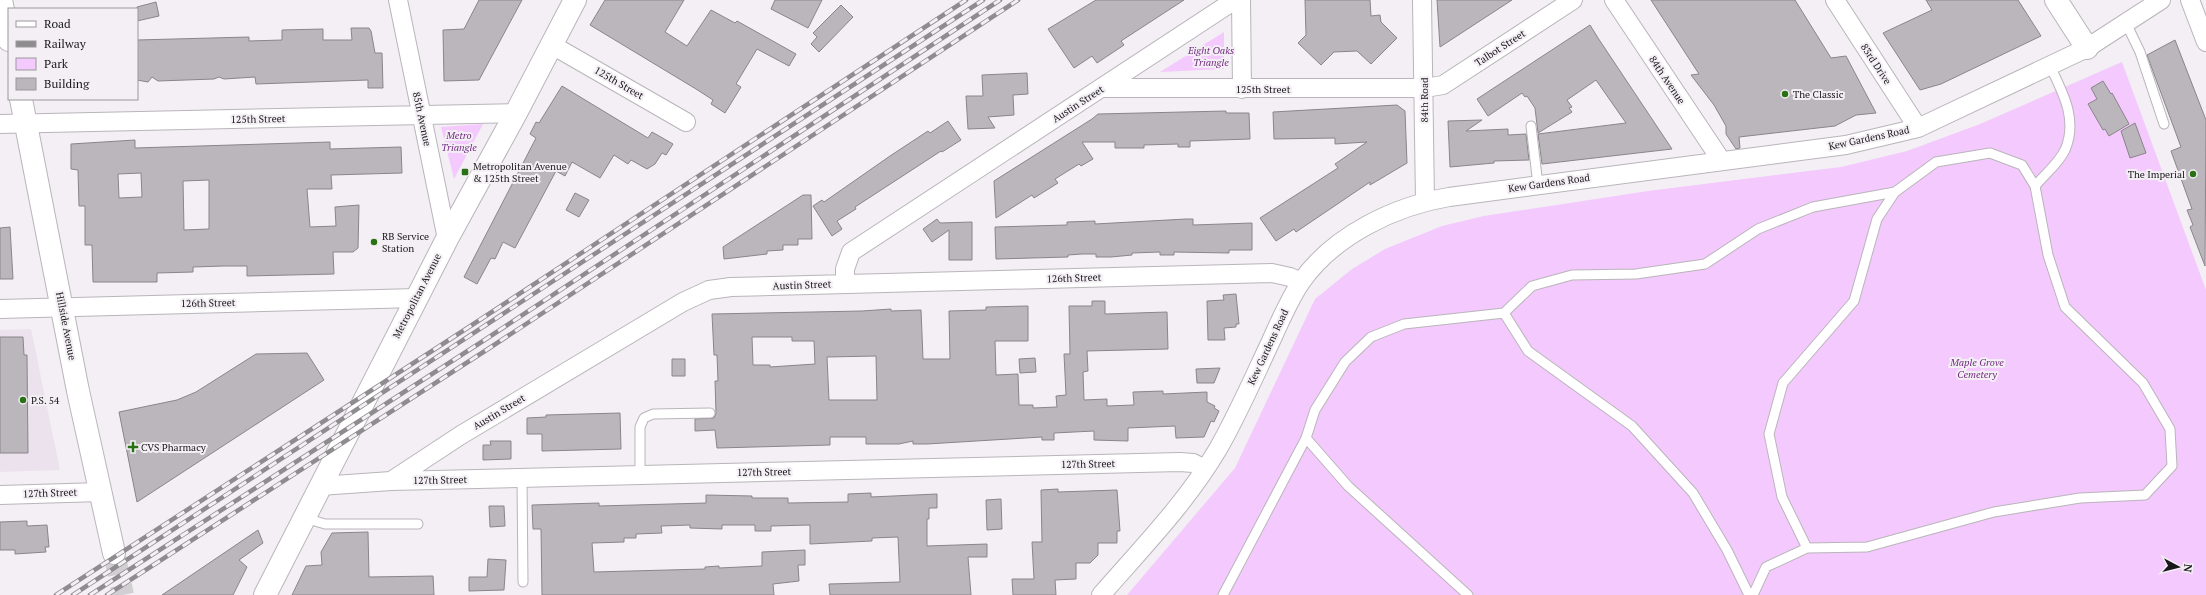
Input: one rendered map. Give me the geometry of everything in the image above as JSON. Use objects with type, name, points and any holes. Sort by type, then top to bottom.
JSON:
[{"type":"main road","points":[[1,0],[8,35]]},
{"type":"main road","name":"Metropolitan Avenue","points":[[265,595],[447,239],[516,113],[575,0]]},
{"type":"main road","points":[[2056,0],[2087,48]]},
{"type":"main road","name":"Hillside Avenue","points":[[21,100],[62,307],[114,553]]},
{"type":"street","name":"85th Avenue","points":[[398,0],[447,239]]},
{"type":"street","name":"Austin Street","points":[[391,481],[460,435],[702,293],[731,288],[845,284],[845,269],[851,252],[1235,0]]},
{"type":"street","points":[[1240,0],[1242,89]]},
{"type":"street","name":"84th Road","points":[[1422,0],[1425,88],[1425,201]]},
{"type":"street","name":"Talbot Street","points":[[1425,88],[1443,85],[1573,0]]},
{"type":"street","name":"84th Avenue","points":[[1614,0],[1720,160]]},
{"type":"street","name":"83rd Drive","points":[[1834,0],[1918,128]]},
{"type":"street","name":"Kew Gardens Road","points":[[1101,595],[1171,515],[1206,469],[1241,406],[1279,324],[1301,282],[1318,262],[1351,236],[1385,217],[1425,201],[1720,160],[1846,145],[1918,128],[2087,48],[2161,0]]},
{"type":"street","points":[[2190,0],[2206,42]]},
{"type":"street","name":"125th Street","points":[[552,45],[686,122]]},
{"type":"street","name":"125th Street","points":[[1102,88],[1425,88]]},
{"type":"street","name":"125th Street","points":[[0,124],[516,113]]},
{"type":"street","name":"126th Street","points":[[845,284],[1272,273],[1290,277],[1301,282]]},
{"type":"street","name":"126th Street","points":[[0,309],[417,298]]},
{"type":"street","name":"127th Street","points":[[320,486],[391,481],[1180,462],[1193,463],[1206,469]]},
{"type":"street","name":"127th Street","points":[[0,495],[101,492]]},
{"type":"lane","points":[[2126,23],[2140,52],[2164,124]]},
{"type":"lane","points":[[2035,186],[2064,151],[2070,129],[2067,102],[2050,66]]},
{"type":"lane","points":[[1531,126],[1538,185]]},
{"type":"lane","points":[[1753,595],[1766,567],[1808,548],[1867,547],[1994,512],[2080,498],[2145,495],[2172,466],[2170,430],[2143,383],[2065,307],[2048,255],[2035,186],[2022,165],[1990,153],[1936,162],[1895,192],[1876,219],[1854,301],[1783,383],[1769,434],[1782,497],[1808,548]]},
{"type":"lane","points":[[1223,595],[1306,438],[1315,410],[1342,368],[1371,336],[1404,324],[1504,313],[1532,286],[1572,275],[1636,274],[1705,264],[1758,229],[1813,207],[1895,192]]},
{"type":"lane","points":[[1504,313],[1528,351],[1632,426],[1693,493],[1727,550],[1749,595]]},
{"type":"lane","points":[[640,475],[640,427],[644,418],[653,414],[710,412]]},
{"type":"lane","points":[[1306,438],[1348,486],[1468,595]]},
{"type":"lane","points":[[522,478],[523,582]]},
{"type":"lane","points":[[305,518],[325,524],[418,524]]},
{"type":"shaded area","name":"P.S. 54","points":[[31,329],[60,470],[0,472],[0,330]]},
{"type":"green space","name":"Eight Oaks Triangle","points":[[1224,32],[1224,69],[1160,72]]},
{"type":"green space","name":"Maple Grove Cemetery","points":[[2122,62],[2206,290],[2206,595],[1127,595],[1235,468],[1315,299],[1352,269],[1385,249],[1442,226],[1484,216],[1648,191],[1841,167],[1907,151],[1980,124]]},
{"type":"green space","name":"Metro Triangle","points":[[483,124],[454,179],[441,127]]},
{"type":"building","points":[[479,0],[522,0],[479,80],[444,81],[443,30],[464,29]]},
{"type":"building","points":[[605,0],[684,0],[665,32],[687,46],[711,10],[735,23],[737,21],[796,54],[789,66],[757,49],[736,84],[741,87],[725,113],[711,104],[713,100],[590,25]]},
{"type":"building","points":[[775,0],[822,0],[808,28],[771,9]]},
{"type":"building","points":[[1096,0],[1184,0],[1121,41],[1124,45],[1097,63],[1092,56],[1074,68],[1048,29]]},
{"type":"building","points":[[1305,0],[1370,0],[1371,16],[1380,15],[1381,22],[1397,38],[1371,64],[1357,51],[1334,52],[1321,65],[1298,43],[1306,35]]},
{"type":"building","points":[[1437,0],[1512,0],[1440,47]]},
{"type":"building","points":[[1651,0],[1795,0],[1831,58],[1846,56],[1876,113],[1856,115],[1835,126],[1739,137],[1740,148],[1736,149],[1726,134],[1726,126],[1714,105],[1691,75],[1699,74]]},
{"type":"building","points":[[1926,0],[2018,0],[2041,36],[1941,84],[1920,90],[1883,33],[1932,10]]},
{"type":"building","points":[[156,2],[159,16],[138,21],[137,7]]},
{"type":"building","points":[[841,5],[853,17],[819,52],[811,44],[817,37],[813,33]]},
{"type":"building","points":[[1590,25],[1672,149],[1542,164],[1538,134],[1626,123],[1596,80],[1567,100],[1572,107],[1569,108],[1572,112],[1538,133],[1535,108],[1527,96],[1525,97],[1522,93],[1488,116],[1477,99]]},
{"type":"building","points":[[351,28],[369,28],[371,31],[375,53],[382,53],[383,88],[368,88],[368,80],[256,84],[255,77],[224,79],[219,77],[214,79],[158,81],[152,77],[148,82],[138,80],[138,40],[249,37],[249,41],[282,40],[282,30],[323,29],[323,40],[352,40]]},
{"type":"building","points":[[2175,40],[2206,120],[2205,266],[2190,227],[2193,225],[2187,210],[2192,209],[2171,151],[2181,147],[2147,55]]},
{"type":"building","points":[[1027,73],[1028,94],[1013,95],[1014,115],[988,117],[995,128],[968,129],[966,96],[983,96],[982,75]]},
{"type":"building","points":[[2103,81],[2111,94],[2112,93],[2129,124],[2109,136],[2105,129],[2103,130],[2088,104],[2097,99],[2091,88]]},
{"type":"building","points":[[562,86],[648,138],[652,132],[673,144],[666,155],[662,153],[655,164],[647,169],[631,160],[628,164],[614,155],[600,178],[572,162],[565,176],[556,171],[515,248],[503,242],[495,259],[491,258],[477,284],[464,277],[536,138],[530,134],[536,122],[539,123]]},
{"type":"building","points":[[1397,105],[1405,111],[1407,163],[1370,185],[1370,182],[1296,232],[1294,229],[1276,241],[1260,218],[1338,168],[1335,164],[1367,142],[1335,144],[1335,138],[1274,139],[1273,112]]},
{"type":"building","points":[[1226,111],[1226,113],[1249,113],[1250,139],[1190,141],[1190,147],[1178,147],[1178,144],[1144,145],[1144,148],[1115,148],[1115,142],[1082,142],[1093,159],[1081,166],[1079,164],[1055,179],[1058,183],[1034,198],[1032,195],[996,218],[994,181],[1098,114]]},
{"type":"building","points":[[1482,120],[1466,131],[1508,129],[1508,135],[1526,134],[1529,160],[1494,161],[1494,163],[1450,167],[1448,121]]},
{"type":"building","points":[[948,121],[961,140],[942,152],[941,151],[855,207],[856,209],[837,221],[842,229],[832,236],[813,206],[822,200],[824,202],[928,131],[930,133]]},
{"type":"building","points":[[2135,123],[2146,153],[2130,158],[2121,131]]},
{"type":"building","points":[[135,140],[135,148],[330,142],[330,149],[401,147],[402,173],[331,175],[332,189],[307,189],[310,227],[336,226],[335,207],[359,205],[358,248],[353,252],[333,252],[334,274],[247,276],[247,266],[193,267],[193,272],[157,273],[157,282],[93,282],[92,245],[85,245],[85,206],[79,206],[78,170],[71,169],[71,144]],"holes":[[[141,173],[142,197],[119,198],[118,174]],[[209,180],[209,229],[184,230],[183,181]]]},
{"type":"building","points":[[575,193],[589,200],[579,217],[566,210]]},
{"type":"building","points":[[803,195],[811,195],[812,239],[798,239],[798,245],[783,245],[783,250],[767,251],[767,254],[724,259],[723,247]]},
{"type":"building","points":[[937,219],[940,223],[972,222],[972,260],[949,260],[949,230],[932,242],[923,229]]},
{"type":"building","points":[[1193,219],[1193,225],[1252,223],[1252,250],[1229,250],[1229,253],[1174,252],[1174,255],[1160,255],[1160,252],[1132,253],[1132,255],[1111,257],[1096,257],[1096,254],[1082,254],[1068,255],[1068,257],[996,259],[995,227],[1067,225],[1067,222],[1095,221],[1095,224]]},
{"type":"building","points":[[10,227],[13,279],[0,279],[0,228]]},
{"type":"building","points":[[1236,294],[1239,324],[1236,324],[1236,327],[1224,328],[1225,340],[1208,340],[1207,301],[1224,300],[1223,295]]},
{"type":"building","points":[[1092,301],[1105,301],[1105,314],[1167,312],[1168,349],[1087,351],[1088,371],[1083,372],[1084,400],[1107,399],[1107,406],[1134,405],[1133,392],[1163,391],[1163,394],[1207,392],[1207,402],[1215,406],[1214,408],[1219,411],[1214,422],[1211,421],[1204,437],[1176,438],[1175,426],[1128,428],[1128,441],[1094,440],[1094,431],[1054,433],[1054,440],[1042,440],[1042,437],[927,444],[913,444],[913,441],[899,444],[866,444],[866,437],[830,437],[830,445],[717,448],[715,430],[695,431],[695,419],[714,418],[716,413],[715,381],[718,381],[717,355],[714,355],[712,314],[891,309],[891,311],[921,310],[923,359],[950,359],[949,311],[986,310],[986,307],[1028,306],[1028,341],[995,341],[996,375],[1018,374],[1019,405],[1033,405],[1033,408],[1057,407],[1056,396],[1066,395],[1064,354],[1070,354],[1069,306],[1092,306]],"holes":[[[752,337],[792,337],[792,341],[814,341],[815,364],[770,367],[770,365],[753,365]],[[876,356],[877,400],[829,400],[827,357]]]},
{"type":"building","points":[[0,337],[23,337],[24,355],[27,355],[28,453],[0,453]]},
{"type":"building","points":[[307,353],[324,380],[137,502],[119,412],[177,400],[196,392],[256,354]]},
{"type":"building","points":[[1035,358],[1036,372],[1020,373],[1019,359]]},
{"type":"building","points":[[672,359],[685,359],[685,376],[672,376]]},
{"type":"building","points":[[1220,368],[1214,383],[1197,383],[1196,369]]},
{"type":"building","points":[[620,413],[621,449],[542,451],[542,434],[527,434],[527,418],[546,417],[546,415]]},
{"type":"building","points":[[490,441],[511,441],[511,459],[483,460],[483,445],[491,445]]},
{"type":"building","points":[[1058,489],[1058,492],[1117,490],[1120,531],[1117,531],[1117,543],[1098,543],[1098,555],[1090,563],[1076,563],[1076,579],[1055,580],[1056,595],[1013,595],[1012,579],[1034,579],[1032,542],[1042,542],[1041,490]]},
{"type":"building","points":[[871,493],[871,497],[937,494],[937,508],[929,508],[929,519],[927,519],[927,546],[987,544],[987,557],[968,557],[971,595],[830,595],[829,584],[900,582],[898,537],[872,538],[872,541],[810,544],[810,525],[771,526],[771,531],[755,531],[755,525],[722,525],[722,529],[690,528],[690,525],[661,526],[662,533],[636,534],[636,538],[624,538],[624,542],[592,543],[594,572],[705,569],[705,567],[719,566],[719,568],[762,566],[762,552],[805,550],[805,565],[798,565],[799,581],[773,584],[774,595],[542,595],[541,529],[533,529],[532,505],[599,503],[599,506],[706,503],[706,495],[752,496],[752,498],[788,498],[788,503],[848,502],[848,494]]},
{"type":"building","points":[[1001,499],[1002,529],[987,530],[986,500]]},
{"type":"building","points":[[489,506],[504,506],[505,526],[490,527]]},
{"type":"building","points":[[27,521],[27,526],[47,525],[49,547],[45,547],[46,552],[15,554],[15,550],[0,550],[0,522]]},
{"type":"building","points":[[258,530],[263,543],[239,560],[247,567],[233,595],[162,595]]},
{"type":"building","points":[[368,532],[369,577],[433,576],[434,595],[292,595],[306,566],[322,565],[321,552],[332,533]]},
{"type":"building","points":[[488,559],[506,560],[504,590],[469,591],[469,577],[487,577]]},
{"type":"tunnel","points":[[114,553],[123,595]]},
{"type":"railway","points":[[56,595],[472,325],[966,0]]},
{"type":"railway","points":[[73,595],[983,0]]},
{"type":"railway","points":[[90,595],[483,341],[1000,0]]},
{"type":"railway","points":[[107,595],[488,349],[1018,0]]},
{"type":"place","name":"The Classic","points":[[1785,94]]},
{"type":"place","name":"Metropolitan Avenue & 125th Street","points":[[465,172]]},
{"type":"place","name":"The Imperial","points":[[2193,174]]},
{"type":"place","name":"RB Service Station","points":[[374,242]]},
{"type":"place","name":"P.S. 54","points":[[23,400]]},
{"type":"place","name":"CVS Pharmacy","points":[[133,447]]}]
